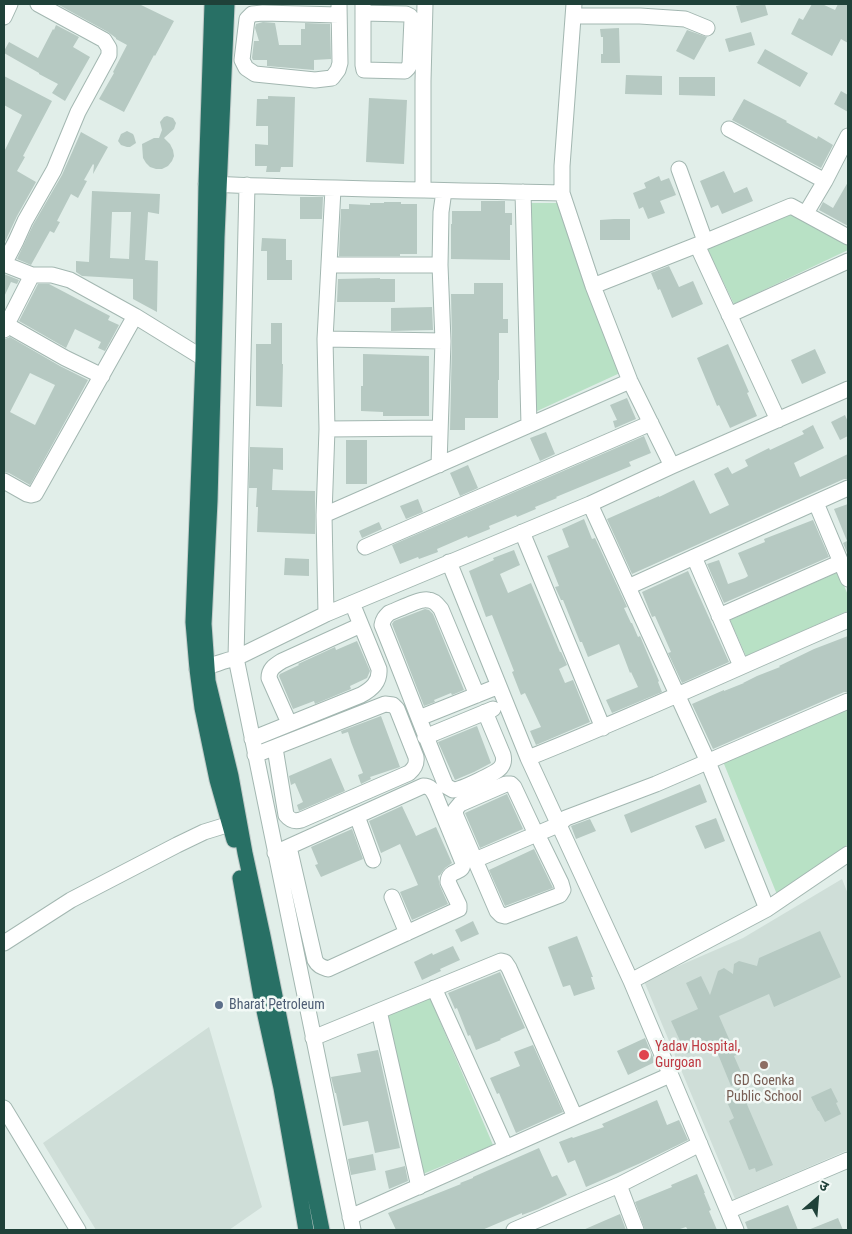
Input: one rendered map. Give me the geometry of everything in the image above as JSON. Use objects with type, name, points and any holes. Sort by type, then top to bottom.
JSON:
[{"type":"highway","points":[[202,668],[208,681],[231,776],[321,1227],[305,1228],[281,1088],[261,997],[230,824],[217,780],[202,708],[202,668],[193,622],[203,515],[212,185],[212,4]]},
{"type":"highway","points":[[203,515],[203,358],[212,185],[227,4]]},
{"type":"street","points":[[4,17],[10,4]]},
{"type":"street","points":[[38,4],[104,40],[109,48],[109,55],[78,112],[54,170],[25,221],[4,264],[32,275],[52,275],[70,280],[135,316],[203,358]]},
{"type":"street","points":[[423,189],[423,81],[426,4]]},
{"type":"street","points":[[363,8],[406,14],[412,19],[410,64],[405,71],[364,70],[362,65],[363,8]]},
{"type":"street","points":[[339,9],[340,63],[338,70],[332,78],[315,80],[254,74],[246,68],[242,60],[247,20],[252,14],[339,9]]},
{"type":"street","points":[[672,466],[630,381],[593,286],[562,193],[562,166],[574,10],[640,10],[685,20],[707,28]]},
{"type":"street","points":[[729,129],[825,181]]},
{"type":"street","points":[[806,214],[848,136]]},
{"type":"street","points":[[679,169],[701,243],[729,315],[778,420]]},
{"type":"street","points":[[212,185],[562,193]]},
{"type":"street","points":[[246,185],[236,658],[255,755],[282,850],[316,960],[320,966],[328,969],[459,909],[448,878],[464,867],[436,797],[429,787],[423,786],[282,850]]},
{"type":"street","points":[[326,614],[324,514],[327,429],[325,339],[333,189]]},
{"type":"street","points":[[439,465],[443,341],[440,266],[441,212],[444,190]]},
{"type":"street","points":[[523,192],[529,425]]},
{"type":"street","points":[[593,286],[791,206],[848,237]]},
{"type":"street","points":[[729,315],[848,261]]},
{"type":"street","points":[[329,265],[440,266]]},
{"type":"street","points":[[32,275],[5,328],[102,376]]},
{"type":"street","points":[[4,481],[27,494],[35,494],[135,316]]},
{"type":"street","points":[[325,339],[443,341]]},
{"type":"street","points":[[324,514],[630,381]]},
{"type":"street","points":[[202,668],[236,658],[326,614],[590,504],[848,389]]},
{"type":"street","points":[[365,547],[651,423]]},
{"type":"street","points":[[327,429],[440,428]]},
{"type":"street","points":[[628,587],[848,488]]},
{"type":"street","points":[[816,503],[848,579]]},
{"type":"street","points":[[590,504],[708,762],[767,909]]},
{"type":"street","points":[[522,532],[603,728]]},
{"type":"street","points":[[694,557],[741,666]]},
{"type":"street","points":[[449,562],[528,758],[631,981],[736,1230]]},
{"type":"street","points":[[719,616],[841,562]]},
{"type":"street","points":[[477,695],[438,605],[428,600],[422,600],[386,616],[382,625],[425,737],[446,786],[453,790],[460,789],[497,771],[502,765],[503,755],[485,712]]},
{"type":"street","points":[[252,738],[361,696],[378,680],[379,669],[352,603]]},
{"type":"street","points":[[528,758],[603,728],[848,620]]},
{"type":"street","points":[[289,723],[269,678],[270,670],[282,661],[361,625]]},
{"type":"street","points":[[419,718],[499,686]]},
{"type":"street","points":[[476,862],[560,829],[566,818],[656,784],[848,702]]},
{"type":"street","points":[[255,755],[389,704],[397,708],[417,761],[415,768],[409,773],[296,821],[286,815],[274,748]]},
{"type":"street","points":[[425,737],[506,704]]},
{"type":"street","points":[[506,784],[511,784],[539,838],[561,883],[562,890],[560,895],[506,916],[501,915],[497,911],[455,810],[460,804],[506,784]]},
{"type":"street","points":[[357,816],[373,860]]},
{"type":"street","points":[[4,943],[71,900],[177,844],[204,832],[230,824]]},
{"type":"street","points":[[282,850],[313,1038],[351,1224],[418,1187],[670,1075]]},
{"type":"street","points":[[631,981],[767,909],[848,854]]},
{"type":"street","points":[[392,897],[407,934]]},
{"type":"street","points":[[313,1038],[501,961],[505,962],[575,1118]]},
{"type":"street","points":[[434,988],[506,1148]]},
{"type":"street","points":[[379,1011],[418,1187]]},
{"type":"street","points":[[4,1108],[78,1230]]},
{"type":"street","points":[[514,1230],[619,1185],[700,1144]]},
{"type":"street","points":[[728,1211],[848,1160]]},
{"type":"street","points":[[619,1185],[636,1230]]},
{"type":"shaded area","name":"GD Goenka Public School","points":[[842,879],[848,894],[848,1150],[735,1199],[644,981],[743,938]]},
{"type":"shaded area","points":[[209,1027],[262,1207],[229,1230],[96,1230],[43,1143]]},
{"type":"green space","points":[[531,203],[561,203],[620,373],[535,412]]},
{"type":"green space","points":[[790,212],[848,243],[848,250],[734,304],[707,248]]},
{"type":"green space","points":[[838,572],[848,595],[848,611],[746,656],[730,620]]},
{"type":"green space","points":[[848,706],[848,844],[778,897],[722,759]]},
{"type":"green space","points":[[430,998],[493,1145],[423,1174],[386,1016]]},
{"type":"building","points":[[57,4],[139,4],[174,21],[124,112],[99,99],[127,45],[108,32]]},
{"type":"building","points":[[765,4],[768,15],[741,23],[736,6]]},
{"type":"building","points":[[812,4],[822,4],[835,10],[838,4],[848,4],[848,43],[841,39],[832,56],[791,34],[799,18],[803,20]]},
{"type":"building","points":[[263,22],[275,23],[279,45],[301,45],[301,29],[305,29],[305,23],[330,24],[331,59],[314,60],[314,70],[267,66],[267,60],[253,60],[254,41],[259,41],[255,28],[256,24]]},
{"type":"building","points":[[56,25],[79,37],[73,47],[90,57],[65,101],[52,93],[58,84],[4,53],[9,42],[38,58]]},
{"type":"building","points":[[619,28],[620,63],[601,63],[603,37],[601,37],[600,29]]},
{"type":"building","points":[[687,30],[707,37],[694,60],[676,51]]},
{"type":"building","points":[[751,32],[755,45],[729,52],[725,39]]},
{"type":"building","points":[[765,49],[808,73],[800,87],[757,63]]},
{"type":"building","points":[[626,75],[662,76],[662,95],[625,94]]},
{"type":"building","points":[[4,76],[52,101],[17,171],[36,182],[4,244],[4,152],[22,115],[4,105]]},
{"type":"building","points":[[679,77],[715,77],[715,96],[679,95]]},
{"type":"building","points":[[841,91],[848,95],[848,112],[834,104]]},
{"type":"building","points":[[268,96],[295,97],[293,167],[281,167],[280,172],[266,172],[267,166],[255,166],[255,144],[268,145],[268,126],[256,126],[257,99],[268,99]]},
{"type":"building","points":[[369,98],[407,100],[404,164],[366,162]]},
{"type":"building","points":[[744,99],[817,139],[818,136],[833,145],[821,168],[732,120]]},
{"type":"building","points":[[167,116],[173,118],[176,123],[174,129],[164,138],[170,144],[174,156],[168,166],[156,169],[150,167],[143,158],[142,144],[154,138],[159,138],[162,130],[160,122]]},
{"type":"building","points":[[127,131],[133,134],[136,143],[130,147],[121,145],[118,141],[121,134]]},
{"type":"building","points":[[81,132],[108,147],[93,174],[93,164],[84,180],[87,181],[78,198],[71,194],[57,221],[60,222],[54,233],[50,231],[31,265],[17,259],[33,225],[62,175]]},
{"type":"building","points":[[724,171],[734,193],[747,187],[753,201],[722,214],[718,205],[711,208],[700,181]]},
{"type":"building","points":[[659,176],[661,181],[669,178],[676,195],[660,201],[665,213],[648,219],[643,207],[639,209],[633,193],[646,188],[644,183]]},
{"type":"building","points":[[848,182],[848,226],[819,210],[823,202],[833,208]]},
{"type":"building","points":[[92,191],[160,194],[159,214],[148,212],[145,260],[158,261],[157,312],[133,299],[133,279],[82,276],[76,272],[76,261],[89,262]],"holes":[[[112,212],[131,212],[129,259],[110,258]]]},
{"type":"building","points":[[300,197],[323,197],[322,219],[300,219]]},
{"type":"building","points":[[481,201],[505,201],[505,213],[512,213],[510,260],[451,259],[452,211],[481,211]]},
{"type":"building","points":[[370,203],[417,204],[417,254],[400,254],[400,256],[339,256],[341,209],[349,209],[349,204],[370,205]]},
{"type":"building","points":[[630,219],[630,240],[600,240],[600,220]]},
{"type":"building","points":[[262,238],[286,239],[286,260],[292,260],[292,280],[267,280],[267,251],[261,251]]},
{"type":"building","points":[[669,266],[679,287],[693,281],[703,304],[672,318],[651,273]]},
{"type":"building","points":[[4,274],[19,280],[17,284],[11,282],[4,297]]},
{"type":"building","points":[[338,279],[395,279],[395,302],[337,302]]},
{"type":"building","points":[[474,283],[503,283],[503,319],[508,319],[508,333],[499,333],[498,418],[465,418],[465,430],[450,430],[451,294],[474,294]]},
{"type":"building","points":[[38,284],[49,284],[110,316],[108,320],[119,325],[105,351],[98,348],[101,342],[75,329],[66,348],[19,321]]},
{"type":"building","points":[[432,307],[433,330],[391,331],[391,308]]},
{"type":"building","points":[[271,323],[282,323],[282,407],[256,406],[256,344],[271,344]]},
{"type":"building","points":[[10,337],[88,380],[30,485],[4,472],[5,339]],"holes":[[[30,373],[55,385],[35,425],[10,412]]]},
{"type":"building","points":[[728,344],[749,392],[747,393],[757,416],[730,428],[719,405],[717,406],[697,358]]},
{"type":"building","points":[[815,349],[826,373],[802,384],[791,360]]},
{"type":"building","points":[[363,354],[429,356],[429,416],[383,416],[383,412],[361,411]]},
{"type":"building","points":[[627,398],[636,419],[615,428],[613,421],[617,420],[610,405]]},
{"type":"building","points":[[845,415],[848,422],[848,436],[840,440],[831,422]]},
{"type":"building","points":[[813,425],[824,448],[794,463],[800,477],[848,454],[848,479],[844,479],[632,574],[607,519],[694,480],[710,514],[729,505],[714,474],[728,467],[732,474],[748,466],[745,460],[804,434],[802,431]]},
{"type":"building","points":[[546,432],[555,454],[540,461],[530,438]]},
{"type":"building","points":[[644,436],[651,453],[629,462],[631,466],[556,497],[535,507],[536,509],[489,526],[490,529],[468,538],[467,536],[437,549],[438,552],[400,564],[392,545]]},
{"type":"building","points":[[346,440],[367,440],[367,484],[346,484]]},
{"type":"building","points":[[250,447],[283,448],[283,470],[273,469],[272,490],[315,491],[315,534],[257,532],[257,488],[249,488]]},
{"type":"building","points":[[468,465],[478,488],[460,496],[450,473]]},
{"type":"building","points":[[418,499],[423,512],[406,519],[400,506]]},
{"type":"building","points":[[848,504],[848,555],[843,543],[847,541],[834,509]]},
{"type":"building","points":[[584,519],[592,539],[595,538],[627,607],[624,608],[638,637],[640,636],[662,692],[612,713],[606,700],[638,687],[630,673],[619,644],[588,657],[563,600],[561,600],[555,587],[559,586],[547,556],[569,547],[562,529]]},
{"type":"building","points":[[813,520],[829,557],[724,603],[707,564],[719,560],[728,584],[745,578],[748,576],[738,553],[765,542],[764,539]]},
{"type":"building","points":[[379,522],[382,529],[362,538],[359,531]]},
{"type":"building","points":[[514,550],[520,565],[500,574],[508,593],[531,583],[567,665],[559,669],[565,683],[573,680],[590,722],[536,745],[530,731],[541,727],[525,693],[521,695],[512,672],[514,671],[492,615],[486,617],[469,571],[494,560],[493,558]]},
{"type":"building","points":[[285,558],[309,559],[309,576],[284,575]]},
{"type":"building","points":[[688,571],[729,662],[682,683],[668,653],[671,652],[655,616],[652,617],[642,592]]},
{"type":"building","points":[[425,609],[433,614],[464,690],[452,695],[451,693],[424,706],[392,624],[394,621]]},
{"type":"building","points":[[848,636],[848,692],[844,692],[713,749],[692,704],[780,667],[814,649]]},
{"type":"building","points":[[357,641],[370,671],[367,678],[350,686],[351,689],[315,704],[314,701],[293,709],[279,676],[280,674],[335,647],[336,650]]},
{"type":"building","points":[[381,716],[400,767],[370,777],[371,779],[361,784],[358,775],[363,773],[348,732],[342,734],[341,731]]},
{"type":"building","points":[[477,726],[491,763],[455,780],[438,742]]},
{"type":"building","points":[[331,758],[345,791],[299,811],[297,805],[303,802],[295,783],[291,785],[289,776]]},
{"type":"building","points":[[700,784],[707,802],[631,833],[624,815]]},
{"type":"building","points":[[507,794],[523,829],[480,848],[465,813]]},
{"type":"building","points":[[402,806],[416,836],[436,827],[452,863],[438,876],[448,904],[412,920],[400,892],[418,885],[400,844],[381,853],[369,821]]},
{"type":"building","points":[[716,818],[725,841],[705,849],[695,826]]},
{"type":"building","points":[[590,819],[596,831],[576,839],[571,826]]},
{"type":"building","points":[[352,829],[363,859],[321,877],[315,865],[318,864],[311,847]]},
{"type":"building","points":[[534,849],[553,888],[505,906],[489,870]]},
{"type":"building","points":[[473,921],[479,934],[461,942],[455,930]]},
{"type":"building","points":[[820,931],[841,977],[774,1007],[769,994],[719,1016],[744,1079],[731,1086],[713,1042],[686,1054],[671,1021],[698,1009],[686,983],[701,976],[710,995],[718,971],[724,968],[733,974],[734,964],[739,961],[757,966],[759,958]]},
{"type":"building","points":[[577,936],[593,977],[591,977],[595,989],[574,996],[570,985],[563,987],[548,947]]},
{"type":"building","points":[[453,946],[460,960],[422,980],[414,962]]},
{"type":"building","points":[[500,972],[525,1028],[476,1050],[448,993]]},
{"type":"building","points":[[645,1038],[655,1062],[628,1075],[617,1051]]},
{"type":"building","points":[[533,1045],[563,1112],[516,1133],[499,1093],[497,1094],[490,1078],[520,1066],[514,1052]]},
{"type":"building","points":[[378,1050],[400,1148],[375,1153],[368,1121],[343,1126],[331,1077],[361,1072],[357,1054]]},
{"type":"building","points":[[740,1088],[773,1165],[756,1172],[755,1168],[749,1170],[729,1121],[734,1118],[724,1095]]},
{"type":"building","points":[[831,1088],[838,1102],[836,1103],[841,1114],[825,1122],[811,1097]]},
{"type":"building","points":[[657,1100],[667,1125],[679,1120],[688,1140],[586,1187],[575,1160],[568,1163],[559,1142],[604,1127],[602,1124]]},
{"type":"building","points":[[539,1148],[552,1177],[557,1175],[567,1195],[538,1209],[522,1215],[522,1213],[482,1230],[396,1230],[388,1213],[461,1184]]},
{"type":"building","points":[[373,1154],[376,1170],[351,1175],[348,1159]]},
{"type":"building","points":[[405,1166],[408,1181],[389,1189],[385,1171]]},
{"type":"building","points":[[697,1174],[717,1230],[688,1230],[686,1227],[677,1230],[645,1230],[635,1202],[672,1187],[671,1185]]},
{"type":"building","points":[[788,1205],[798,1230],[748,1230],[745,1222]]},
{"type":"building","points":[[620,1214],[626,1230],[583,1230],[606,1220]]},
{"type":"building","points":[[838,1218],[843,1230],[808,1230]]},
{"type":"place","name":"Bharat Petroleum","points":[[219,1005]]},
{"type":"place","name":"Yadav Hospital, Gurgoan","points":[[644,1055]]},
{"type":"place","name":"GD Goenka Public School","points":[[764,1065]]}]
